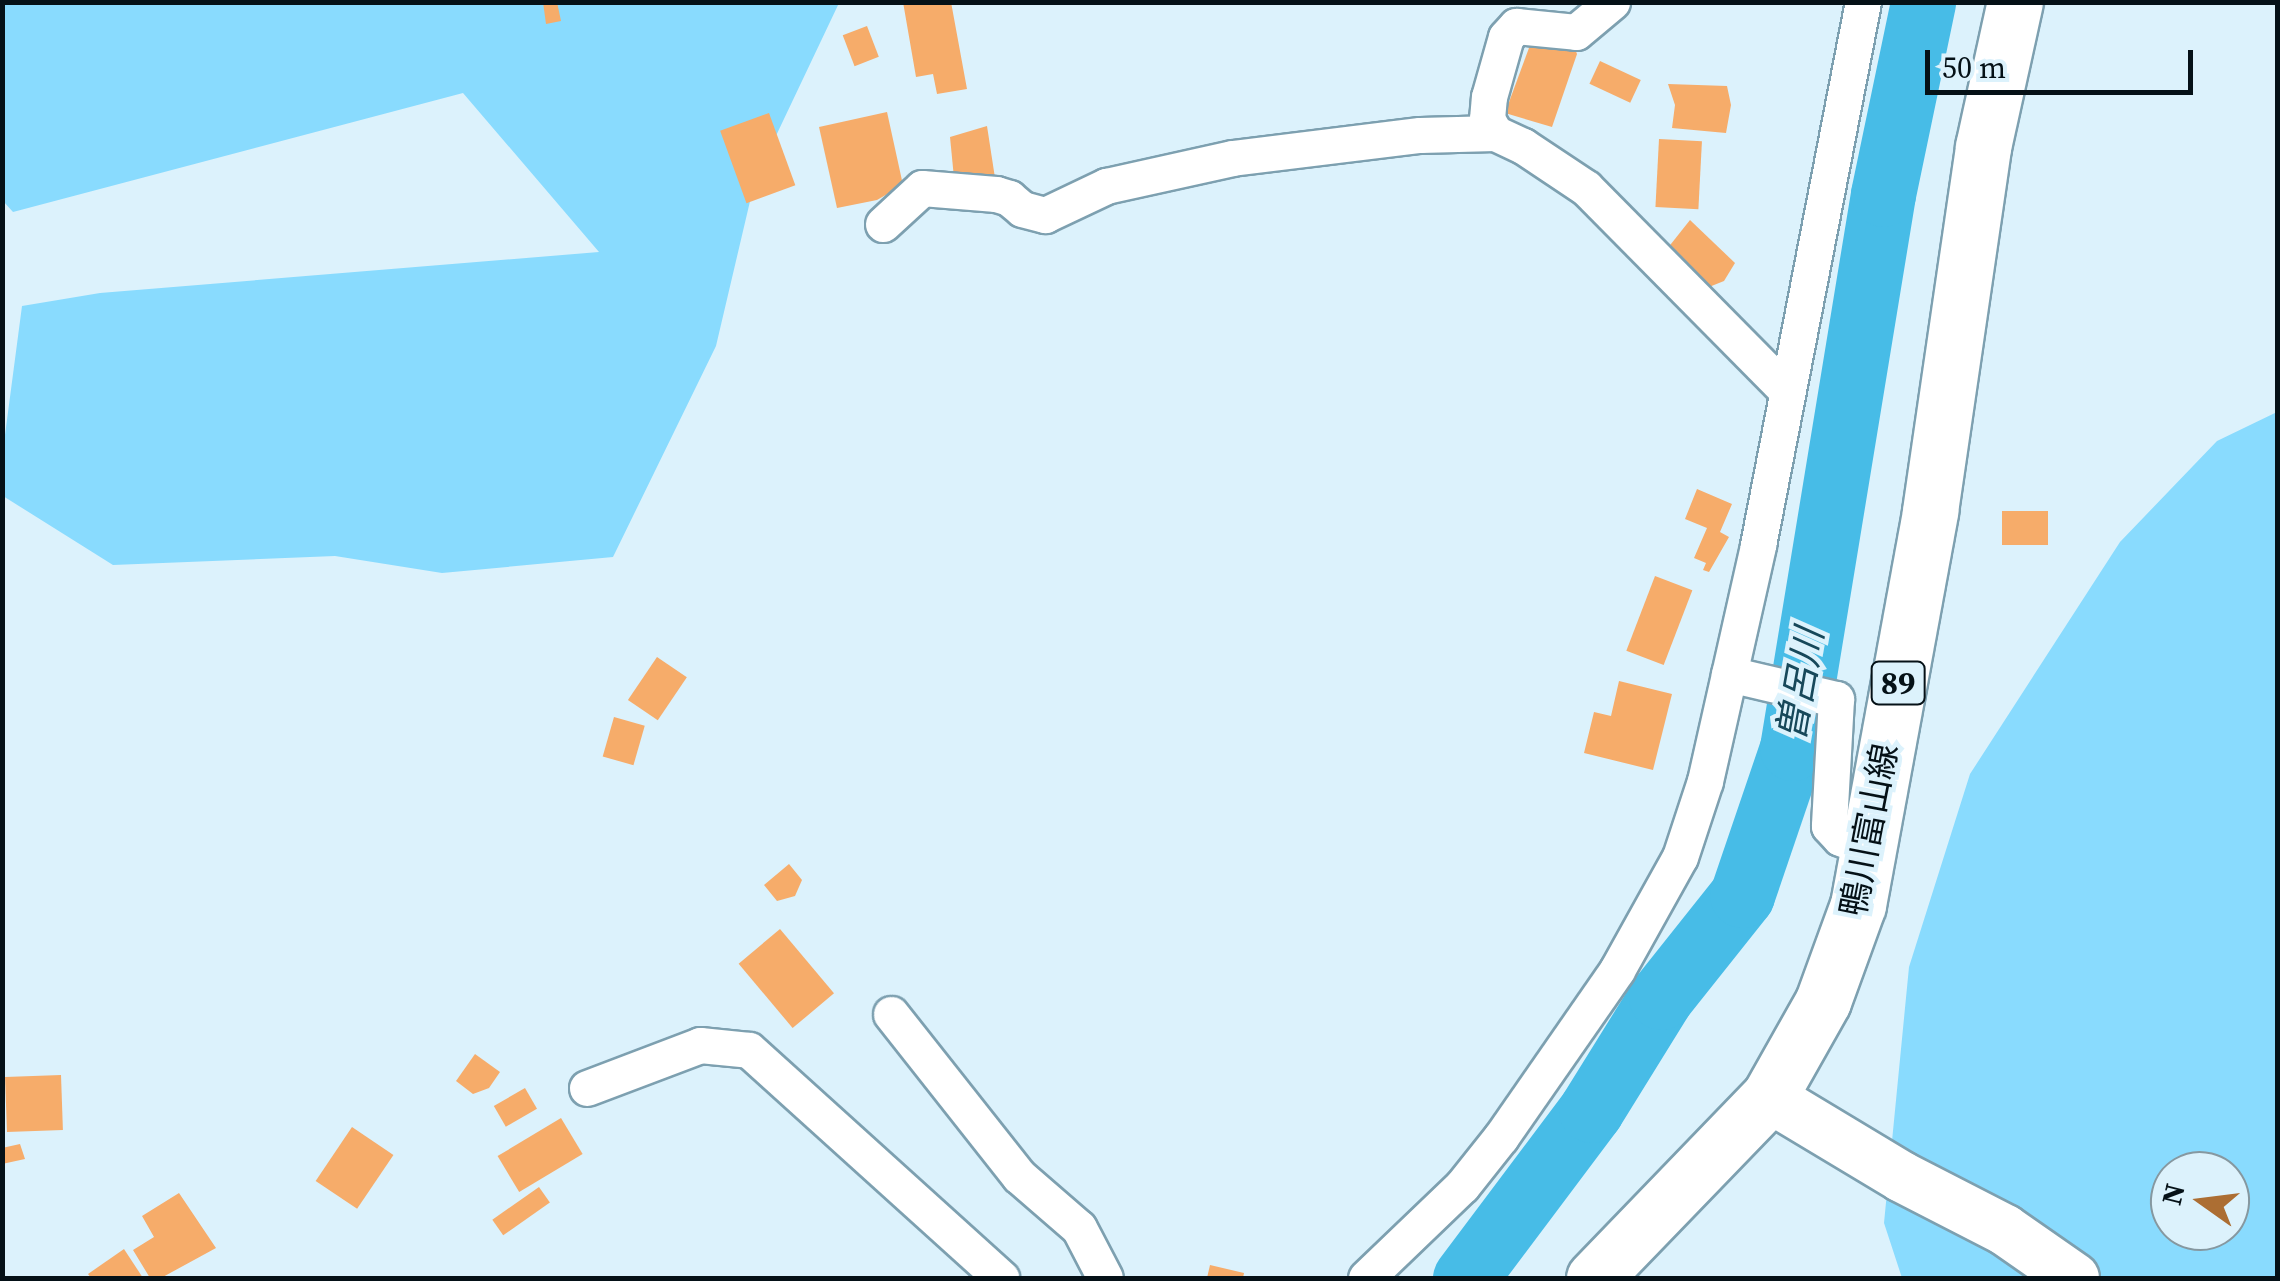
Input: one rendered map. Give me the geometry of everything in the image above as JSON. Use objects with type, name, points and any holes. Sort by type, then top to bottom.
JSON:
[{"type":"main road","name":"鴨川富山線","points":[[1594,1278],[1769,1097],[1823,1002],[1858,905],[1930,511],[1983,147],[2015,2]]},
{"type":"street","points":[[1495,132],[1487,119],[1488,98],[1506,37],[1516,26],[1576,32],[1612,2]]},
{"type":"street","points":[[1366,1278],[1462,1186],[1501,1137],[1649,918],[1695,818],[1739,676],[1787,390],[1864,2]]},
{"type":"street","points":[[884,224],[922,188],[996,194],[1009,198],[1022,210],[1046,215],[1106,186],[1232,158],[1434,134],[1495,132],[1524,146],[1586,188],[1787,390]]},
{"type":"street","points":[[1739,676],[1836,699],[1829,826],[1840,838],[1868,849]]},
{"type":"street","points":[[892,1014],[1020,1176],[1078,1228],[1105,1278]]},
{"type":"street","points":[[587,1088],[700,1045],[749,1050],[1001,1278]]},
{"type":"street","points":[[1769,1097],[1902,1177],[2006,1230],[2074,1278]]},
{"type":"shaded area","points":[[2,3],[839,3],[755,180],[716,346],[613,557],[442,573],[335,556],[113,565],[3,496],[3,450],[22,306],[100,293],[599,252],[463,93],[13,212],[3,201]]},
{"type":"shaded area","points":[[2277,412],[2277,1278],[1902,1278],[1884,1223],[1909,967],[1970,774],[2120,542],[2217,441]]},
{"type":"building","points":[[543,2],[557,2],[561,21],[546,24]]},
{"type":"building","points":[[903,2],[951,2],[967,89],[937,94],[933,74],[916,77]]},
{"type":"building","points":[[867,26],[879,57],[855,66],[843,35]]},
{"type":"building","points":[[1533,37],[1575,49],[1577,54],[1552,127],[1505,113]]},
{"type":"building","points":[[1600,61],[1641,80],[1630,103],[1589,84]]},
{"type":"building","points":[[1668,84],[1727,86],[1731,105],[1726,133],[1672,128],[1675,105]]},
{"type":"building","points":[[887,112],[903,185],[877,200],[837,208],[819,127]]},
{"type":"building","points":[[769,113],[795,185],[746,203],[720,131]]},
{"type":"building","points":[[987,126],[995,178],[954,178],[950,137]]},
{"type":"building","points":[[1659,139],[1702,141],[1698,209],[1655,207]]},
{"type":"building","points":[[1690,220],[1735,263],[1724,281],[1704,289],[1667,249]]},
{"type":"building","points":[[1697,489],[1732,504],[1720,532],[1729,537],[1709,572],[1703,570],[1706,563],[1694,558],[1707,528],[1685,519]]},
{"type":"building","points":[[2002,511],[2048,511],[2048,545],[2002,545]]},
{"type":"building","points":[[1655,576],[1692,590],[1664,665],[1626,651]]},
{"type":"building","points":[[657,657],[687,677],[658,720],[628,700]]},
{"type":"building","points":[[1619,681],[1672,694],[1653,770],[1584,753],[1594,712],[1611,716]]},
{"type":"building","points":[[614,717],[645,726],[633,765],[603,756]]},
{"type":"building","points":[[789,864],[802,880],[795,896],[777,901],[764,885]]},
{"type":"building","points":[[780,929],[834,993],[793,1028],[739,964]]},
{"type":"building","points":[[475,1054],[500,1072],[489,1088],[473,1094],[456,1081]]},
{"type":"building","points":[[61,1075],[63,1130],[7,1132],[5,1077]]},
{"type":"building","points":[[525,1088],[537,1109],[506,1127],[494,1106]]},
{"type":"building","points":[[561,1118],[583,1154],[519,1192],[498,1156]]},
{"type":"building","points":[[352,1127],[393,1155],[357,1209],[316,1181]]},
{"type":"building","points":[[20,1144],[25,1159],[2,1164],[2,1148]]},
{"type":"building","points":[[539,1187],[550,1203],[503,1235],[492,1220]]},
{"type":"building","points":[[179,1193],[216,1248],[161,1278],[150,1278],[133,1250],[154,1237],[142,1216]]},
{"type":"building","points":[[124,1249],[143,1278],[91,1278],[88,1274]]},
{"type":"building","points":[[1210,1265],[1244,1273],[1243,1278],[1207,1278]]},
{"type":"waterway","name":"曽呂川","points":[[1465,1278],[1591,1110],[1661,997],[1742,895],[1792,748],[1883,194],[1923,2]]}]
